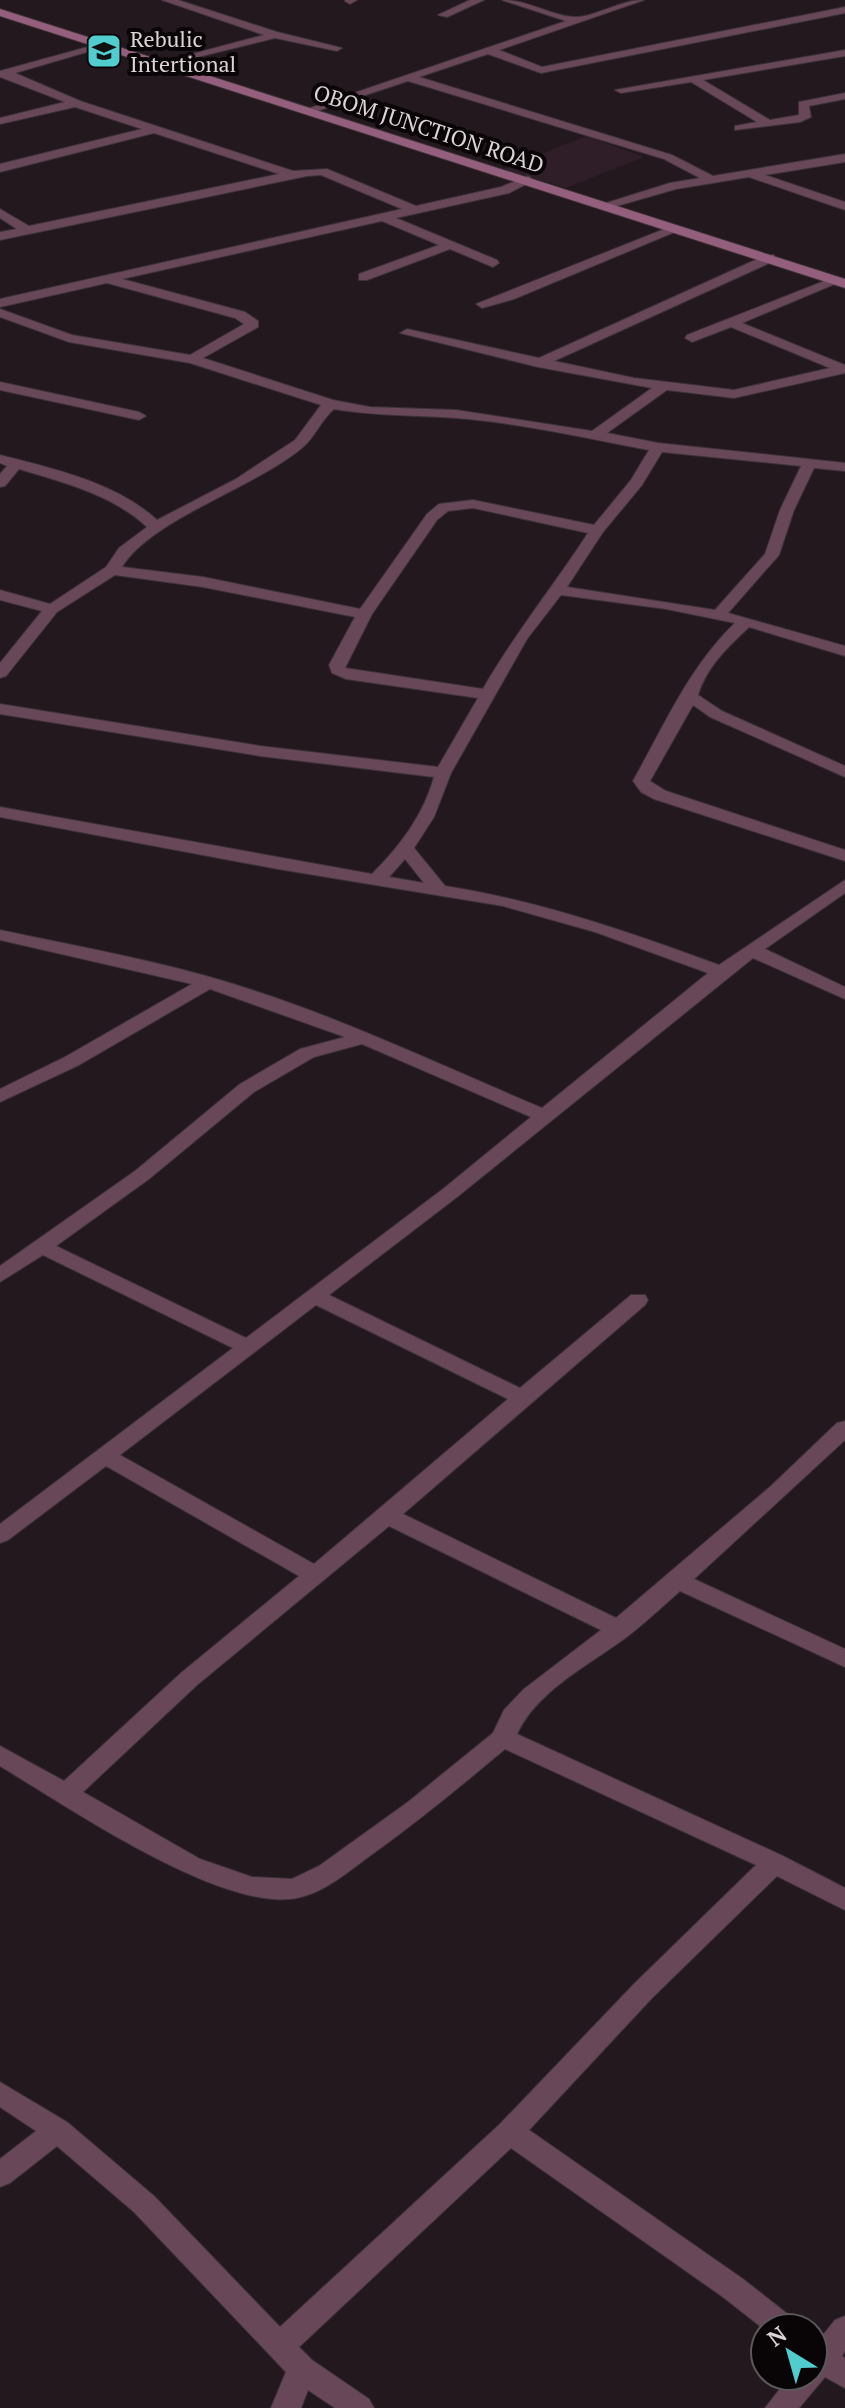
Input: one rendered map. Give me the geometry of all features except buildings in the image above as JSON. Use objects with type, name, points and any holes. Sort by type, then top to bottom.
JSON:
[{"type":"main road","name":"OBOM JUNCTION ROAD","points":[[0,12],[841,282]]},
{"type":"street","points":[[167,0],[275,35],[337,48]]},
{"type":"street","points":[[443,15],[479,0]]},
{"type":"street","points":[[507,0],[578,21]]},
{"type":"street","points":[[310,110],[639,0]]},
{"type":"street","points":[[490,51],[545,69],[845,10]]},
{"type":"street","points":[[166,64],[275,35]]},
{"type":"street","points":[[2,73],[106,45]]},
{"type":"street","points":[[621,90],[845,53]]},
{"type":"street","points":[[2,73],[76,103],[291,174]]},
{"type":"street","points":[[410,78],[656,153],[710,179]]},
{"type":"street","points":[[694,79],[769,124]]},
{"type":"street","points":[[739,128],[805,117],[803,104],[845,96]]},
{"type":"street","points":[[0,121],[76,103]]},
{"type":"street","points":[[0,168],[155,129]]},
{"type":"street","points":[[607,207],[674,186],[845,158]]},
{"type":"street","points":[[0,236],[291,174],[323,171],[414,210]]},
{"type":"street","points":[[747,173],[845,206]]},
{"type":"street","points":[[0,303],[505,190],[528,180]]},
{"type":"street","points":[[0,213],[27,230]]},
{"type":"street","points":[[383,217],[493,263]]},
{"type":"street","points":[[482,304],[676,229]]},
{"type":"street","points":[[363,277],[447,246]]},
{"type":"street","points":[[538,363],[770,258]]},
{"type":"street","points":[[106,279],[240,315],[253,324],[192,359]]},
{"type":"street","points":[[692,338],[841,282]]},
{"type":"street","points":[[0,313],[69,338],[192,359],[331,404],[387,413],[456,414],[658,447],[845,467]]},
{"type":"street","points":[[732,323],[843,368]]},
{"type":"street","points":[[407,333],[538,363],[664,386],[734,394],[767,389],[843,368]]},
{"type":"street","points":[[0,386],[139,416]]},
{"type":"street","points":[[595,435],[664,386]]},
{"type":"street","points":[[0,673],[52,609],[112,570],[124,551],[156,527],[241,482],[300,443],[318,415],[331,404]]},
{"type":"street","points":[[376,880],[406,850],[439,791],[443,773],[520,638],[597,530],[637,482],[658,447]]},
{"type":"street","points":[[0,459],[134,506],[156,527]]},
{"type":"street","points":[[0,483],[16,464]]},
{"type":"street","points":[[717,616],[772,555],[787,510],[809,464]]},
{"type":"street","points":[[488,695],[346,674],[338,670],[337,665],[364,614],[432,517],[444,507],[473,504],[597,530]]},
{"type":"street","points":[[112,570],[203,582],[364,614]]},
{"type":"street","points":[[557,590],[746,621],[845,651]]},
{"type":"street","points":[[0,595],[52,609]]},
{"type":"street","points":[[746,621],[717,649],[695,680],[690,696],[641,781],[647,788],[718,815],[845,856]]},
{"type":"street","points":[[690,696],[716,714],[845,772]]},
{"type":"street","points":[[0,709],[260,751],[443,773]]},
{"type":"street","points":[[681,712],[716,714]]},
{"type":"street","points":[[0,812],[376,880],[438,888],[546,912],[721,972]]},
{"type":"street","points":[[406,850],[438,888]]},
{"type":"street","points":[[0,1535],[315,1296],[721,972],[845,885]]},
{"type":"street","points":[[0,935],[129,962],[258,998],[363,1038],[433,1071],[544,1116]]},
{"type":"street","points":[[752,950],[845,994]]},
{"type":"street","points":[[0,1096],[72,1061],[206,983]]},
{"type":"street","points":[[307,1053],[315,1020]]},
{"type":"street","points":[[0,1276],[176,1148],[247,1088],[307,1053],[363,1038]]},
{"type":"street","points":[[42,1247],[246,1346]]},
{"type":"street","points":[[315,1296],[522,1397]]},
{"type":"street","points":[[66,1793],[189,1679],[387,1516],[638,1300]]},
{"type":"street","points":[[0,1755],[191,1866],[251,1887],[295,1889],[328,1873],[417,1809],[503,1738],[513,1716],[532,1695],[620,1630],[779,1491],[845,1428]]},
{"type":"street","points":[[105,1456],[315,1575]]},
{"type":"street","points":[[387,1516],[620,1630]]},
{"type":"street","points":[[676,1580],[845,1659]]},
{"type":"street","points":[[503,1738],[774,1863],[845,1900]]},
{"type":"street","points":[[280,2346],[510,2132],[643,1991],[774,1863]]},
{"type":"street","points":[[0,2093],[57,2130],[144,2204],[302,2369],[359,2408]]},
{"type":"street","points":[[0,2175],[57,2130]]},
{"type":"street","points":[[510,2132],[764,2312]]},
{"type":"street","points":[[829,2353],[845,2329]]},
{"type":"street","points":[[286,2408],[302,2369]]},
{"type":"street","points":[[780,2408],[795,2392]]},
{"type":"shaded area","points":[[586,136],[644,157],[566,188],[504,169]]},
{"type":"place","name":"Rebulic Intertional","points":[[104,51]]}]
